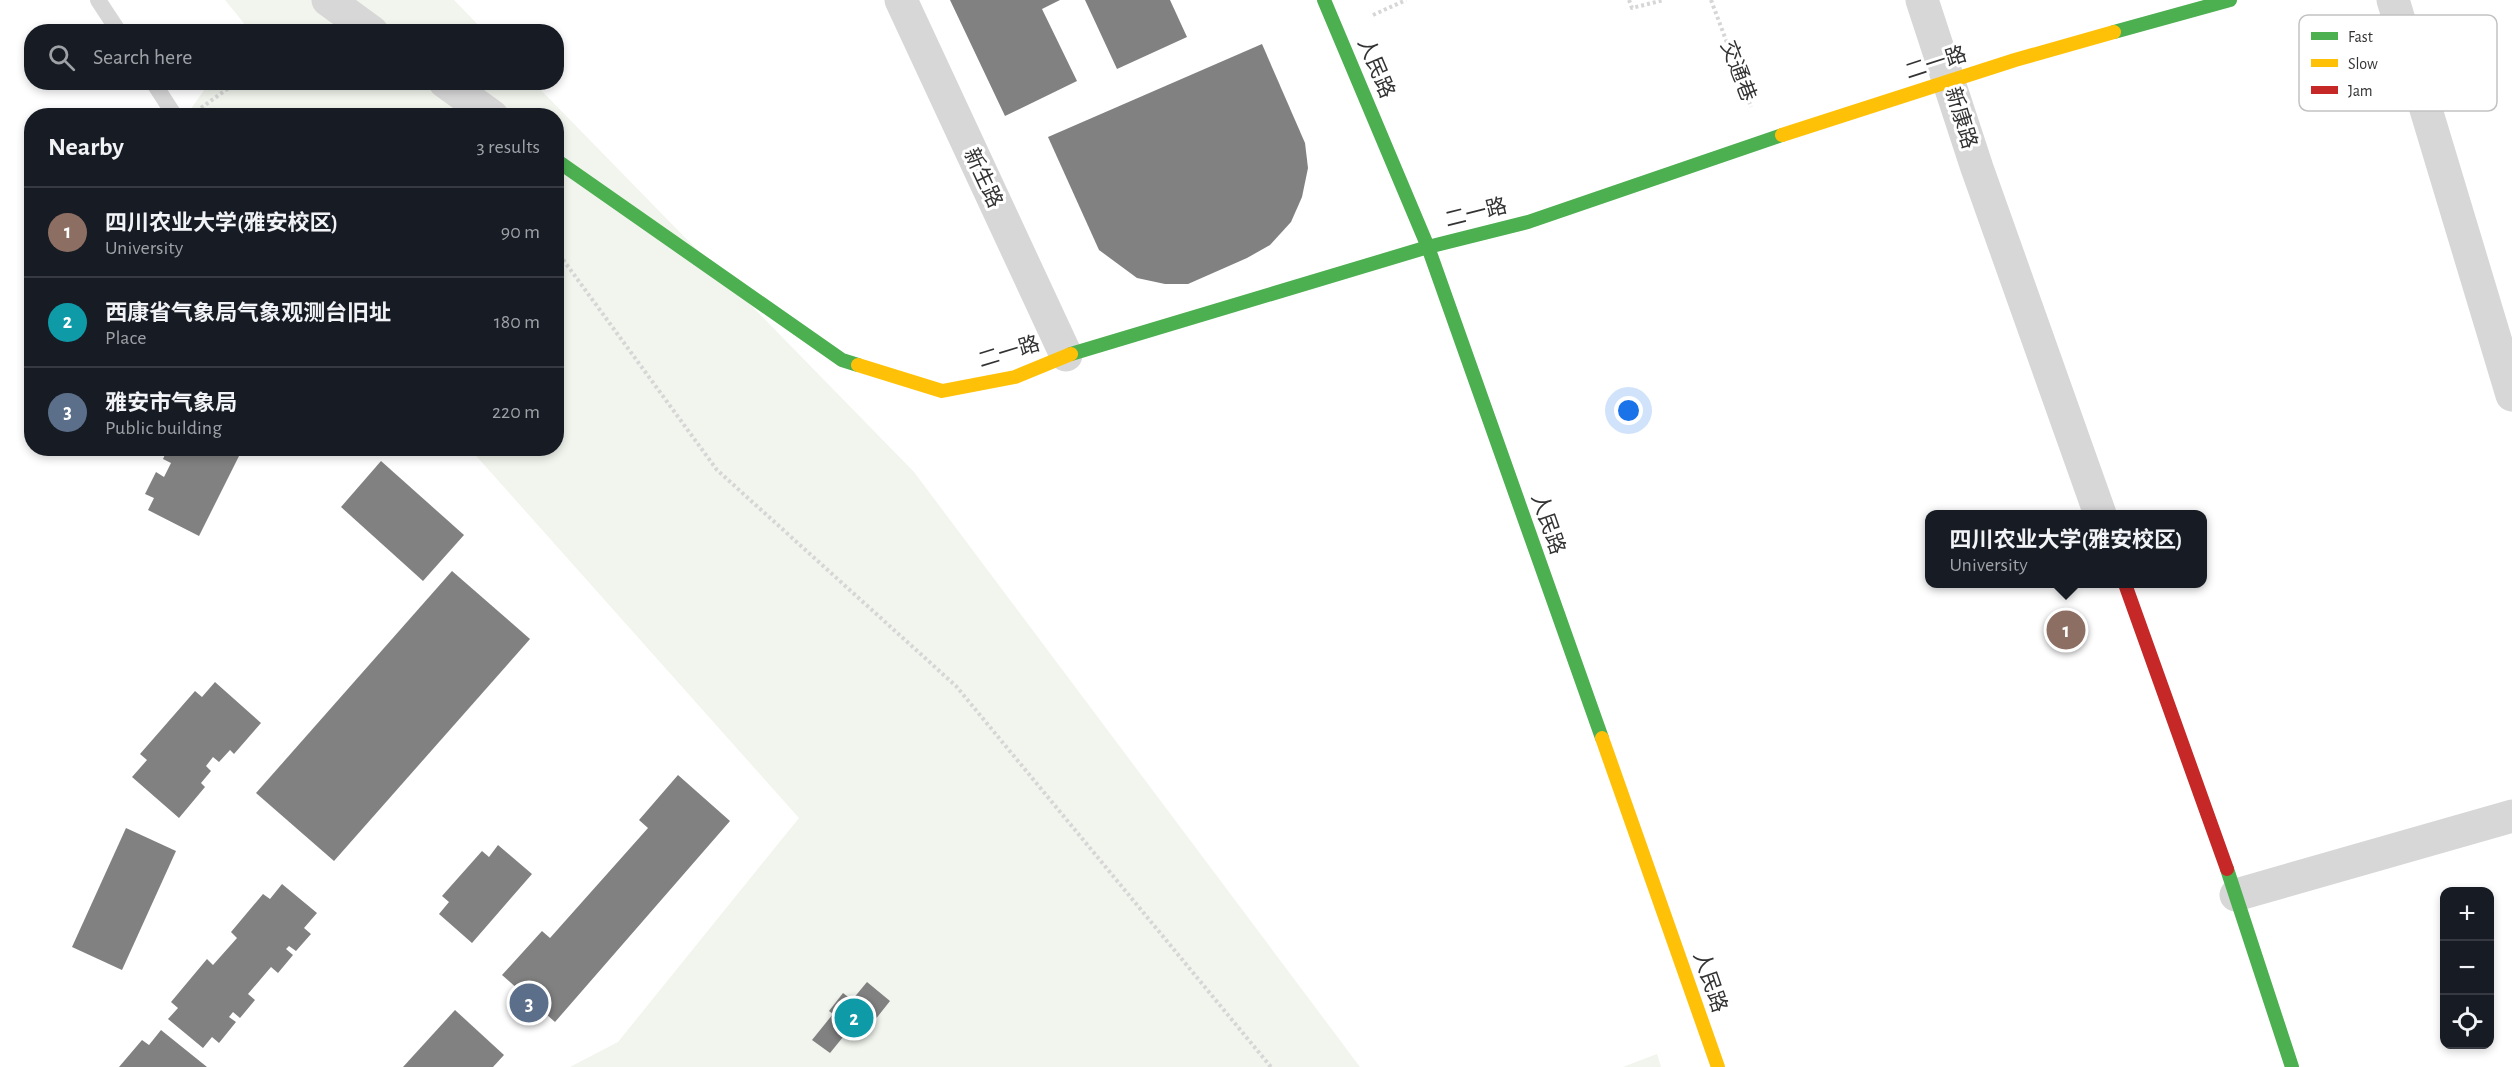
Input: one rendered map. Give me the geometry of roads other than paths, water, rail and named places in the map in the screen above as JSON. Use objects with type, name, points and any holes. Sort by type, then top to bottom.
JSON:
[{"type":"street","points":[[328,0],[361,24]]},
{"type":"street","name":"新生路","points":[[901,0],[1066,355]]},
{"type":"street","name":"人民路","points":[[1324,0],[1428,247],[1718,1067]]},
{"type":"street","name":"新康路","points":[[1922,0],[1977,168],[2099,510]]},
{"type":"street","name":"二一路","points":[[564,166],[842,360],[942,391],[1015,377],[1066,355],[1428,247],[1528,222],[1764,141],[2015,60],[2203,4],[2230,0]]},
{"type":"street","points":[[2393,0],[2398,15]]},
{"type":"street","points":[[456,90],[481,108]]},
{"type":"street","points":[[2426,111],[2512,395]]},
{"type":"street","points":[[2126,588],[2236,895],[2292,1067]]},
{"type":"street","points":[[2236,895],[2512,816]]},
{"type":"lane","points":[[98,0],[114,24]]},
{"type":"lane","points":[[158,90],[171,108]]},
{"type":"place","name":"四川农业大学(雅安校区)","points":[[2066,630]]},
{"type":"place","name":"雅安市气象局","points":[[529,1003]]},
{"type":"place","name":"西康省气象局气象观测台旧址","points":[[854,1018]]}]
